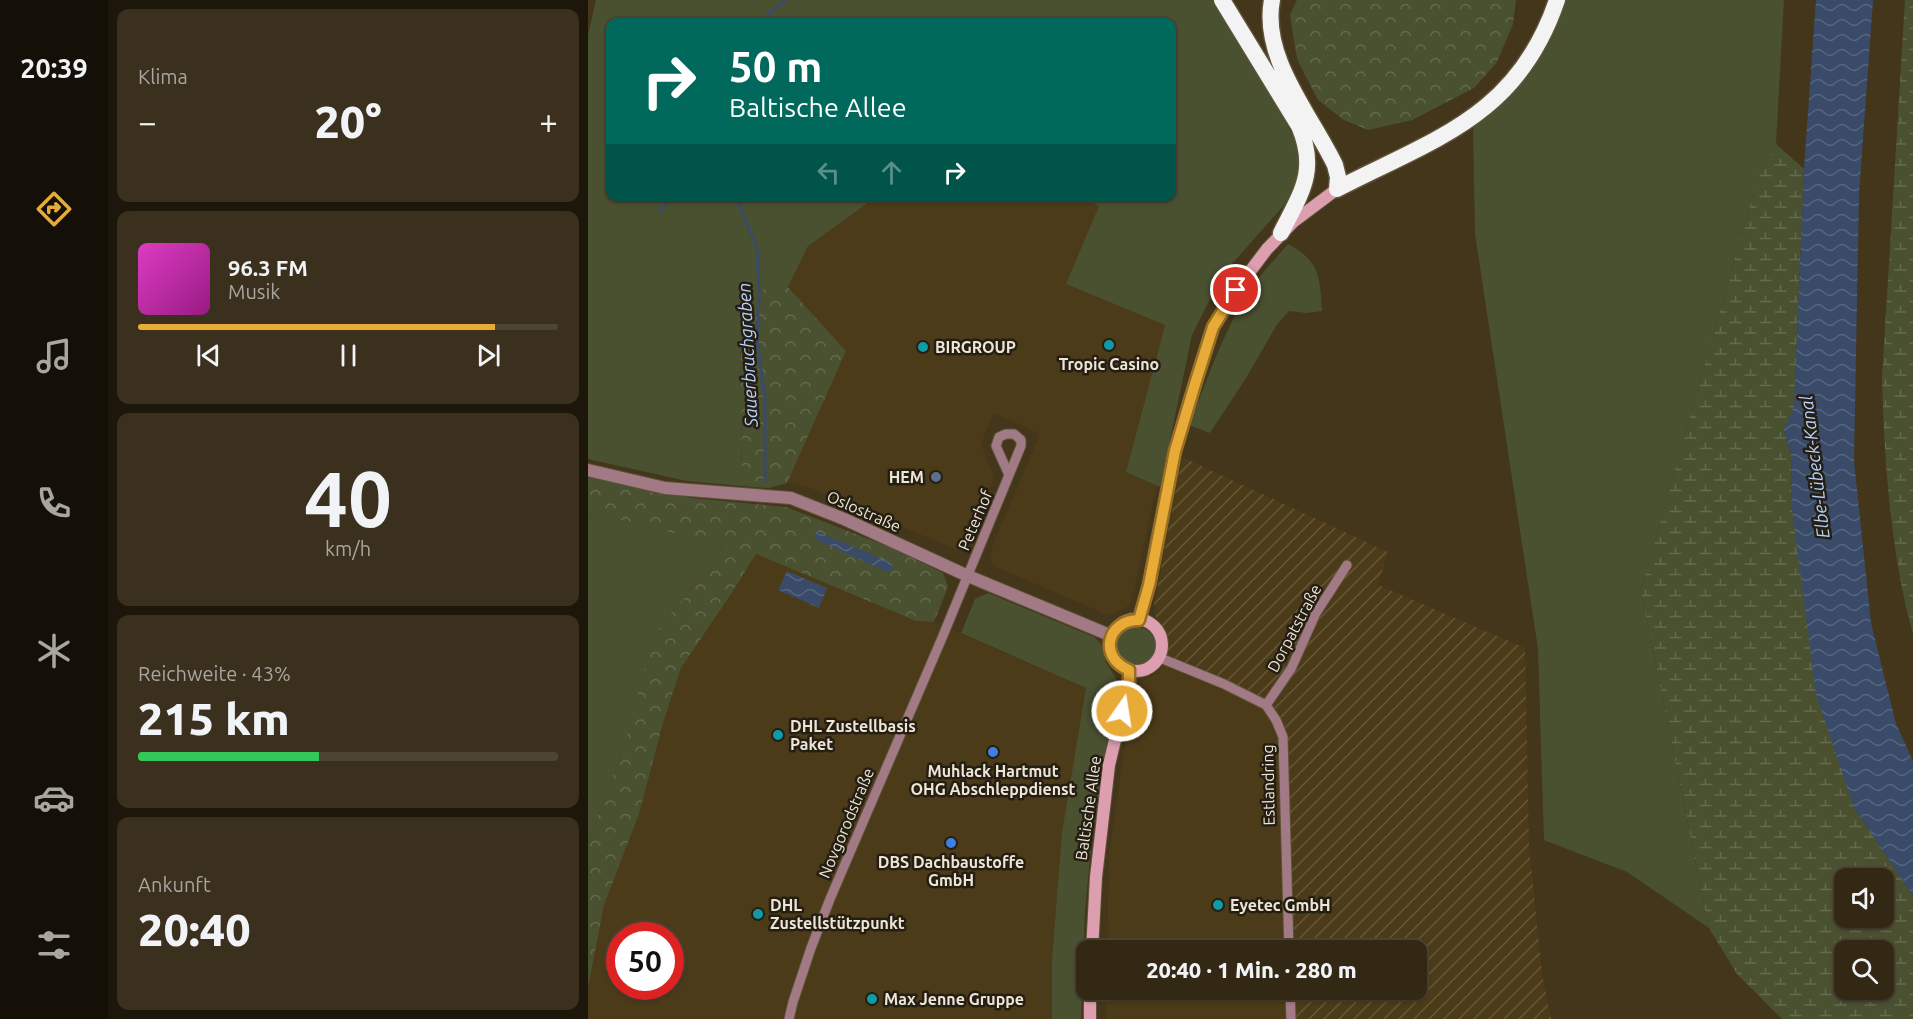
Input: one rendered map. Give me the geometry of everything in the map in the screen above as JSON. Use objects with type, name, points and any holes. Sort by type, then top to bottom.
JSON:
[{"type":"highway","points":[[1222,0],[1299,126],[1306,146],[1308,173],[1281,233]]},
{"type":"highway","points":[[1272,0],[1269,16],[1280,63],[1335,165],[1338,177],[1337,189]]},
{"type":"highway","points":[[1337,189],[1437,140],[1479,113],[1525,66],[1544,36],[1557,0]]},
{"type":"main road","points":[[1139,620],[1149,585],[1175,451],[1213,327],[1252,267],[1281,233],[1337,189]]},
{"type":"main road","points":[[1139,620],[1150,624],[1157,632],[1161,642],[1158,657],[1151,666],[1129,670],[1120,666],[1112,655],[1110,646],[1112,636],[1124,622],[1139,620]]},
{"type":"main road","name":"Baltische Allee","points":[[1093,940],[1096,877],[1109,765],[1129,682],[1129,670]]},
{"type":"main road","points":[[1090,1000],[1090,1019]]},
{"type":"street","name":"Oslostraße","points":[[588,470],[665,488],[791,498],[1112,636]]},
{"type":"street","name":"Peterhof","points":[[968,576],[1010,475]]},
{"type":"street","name":"Dorpatstraße","points":[[1266,705],[1292,669],[1316,613],[1347,565]]},
{"type":"street","name":"Novgorodstraße","points":[[789,1019],[811,948],[830,899],[968,576]]},
{"type":"street","points":[[1158,657],[1224,684],[1266,705]]},
{"type":"street","name":"Estlandring","points":[[1266,705],[1283,737],[1289,940]]},
{"type":"street","points":[[1290,1000],[1291,1019]]},
{"type":"shaded area","points":[[870,201],[1091,201],[1100,206],[1066,284],[1165,325],[1126,472],[1157,485],[1132,599],[1128,606],[1110,616],[996,567],[992,563],[990,558],[993,544],[1040,434],[994,413],[981,443],[994,478],[965,547],[955,549],[810,488],[787,483],[846,351],[788,287],[808,246]]},
{"type":"shaded area","points":[[1182,457],[1388,552],[1378,585],[1525,648],[1529,846],[1542,973],[1551,1019],[1291,1019],[1290,1000],[1427,1000],[1427,940],[1289,940],[1283,737],[1266,705],[1166,660],[1169,645],[1165,630],[1155,616],[1154,605]]},
{"type":"shaded area","points":[[756,554],[916,621],[934,622],[1086,688],[1062,832],[1052,959],[1052,1019],[588,1019],[588,988],[604,905],[639,814],[663,723],[681,668]]},
{"type":"shaded area","points":[[1166,660],[1266,705],[1283,737],[1289,940],[1107,940],[1109,855],[1130,709],[1141,682],[1158,673]]},
{"type":"shaded area","points":[[1106,1000],[1290,1000],[1291,1019],[1106,1019]]},
{"type":"green space","points":[[596,0],[1212,0],[1261,78],[1301,150],[1302,173],[1294,194],[1223,274],[1192,335],[1160,487],[1126,472],[1165,325],[1066,284],[1099,206],[1090,201],[1176,201],[1176,18],[606,18],[606,201],[870,201],[808,246],[788,287],[774,280],[740,313],[742,486],[687,481],[588,459],[588,35]]},
{"type":"green space","points":[[1297,0],[1516,0],[1513,24],[1497,62],[1474,88],[1412,120],[1368,130],[1344,120],[1318,100],[1297,59],[1290,15]]},
{"type":"green space","points":[[1565,0],[1784,0],[1776,144],[1758,178],[1641,590],[1709,928],[1627,872],[1544,840],[1538,649],[1475,234],[1473,126],[1504,98],[1540,55]]},
{"type":"green space","points":[[1905,0],[1913,0],[1913,634],[1899,572],[1890,507],[1882,378]]},
{"type":"green space","points":[[1776,144],[1804,169],[1794,408],[1784,430],[1791,454],[1792,509],[1854,807],[1913,896],[1913,1019],[1782,1019],[1737,974],[1709,928],[1641,590],[1758,178]]},
{"type":"green space","points":[[1288,244],[1307,257],[1316,271],[1322,311],[1306,313],[1289,311],[1276,326],[1210,433],[1189,425],[1219,350],[1237,313],[1258,279]]},
{"type":"green space","points":[[774,279],[788,287],[846,351],[787,483],[769,488],[742,486],[740,313]]},
{"type":"green space","points":[[588,477],[692,498],[786,507],[892,548],[943,573],[948,587],[934,622],[916,621],[756,554],[681,668],[663,723],[639,814],[604,905],[588,988],[588,842],[623,749],[652,642],[666,618],[716,563],[722,545],[588,512]]},
{"type":"green space","points":[[588,512],[722,545],[716,563],[666,618],[623,749],[588,842]]},
{"type":"green space","points":[[988,593],[1094,637],[1101,644],[1106,663],[1116,678],[1114,706],[1092,836],[1084,940],[1076,940],[1076,1000],[1082,1000],[1081,1019],[1052,1019],[1052,959],[1062,832],[1086,688],[961,633],[975,599]]},
{"type":"green space","points":[[1136,627],[1150,633],[1156,647],[1150,661],[1136,667],[1122,661],[1116,647],[1122,633]]},
{"type":"water","name":"Elbe-Lübeck-Kanal","points":[[1816,0],[1873,0],[1859,194],[1854,461],[1871,623],[1896,724],[1913,761],[1913,896],[1854,807],[1816,694],[1792,509],[1791,454],[1784,430],[1794,407],[1804,169]]},
{"type":"water","points":[[816,531],[889,562],[893,566],[891,571],[887,572],[819,541],[814,537]]},
{"type":"water","points":[[787,571],[827,588],[819,608],[778,590]]},
{"type":"waterway","name":"Sauerbruchgraben","points":[[765,18],[786,0]]},
{"type":"waterway","points":[[660,211],[668,201]]},
{"type":"waterway","name":"Sauerbruchgraben","points":[[738,201],[757,248],[759,293],[757,341],[765,398],[765,481]]},
{"type":"place","name":"Tropic Casino","points":[[1109,345]]},
{"type":"place","name":"BIRGROUP","points":[[923,347]]},
{"type":"place","name":"HEM","points":[[936,477]]},
{"type":"place","name":"DHL Zustellbasis Paket","points":[[778,735]]},
{"type":"place","name":"Muhlack Hartmut OHG Abschleppdienst","points":[[993,752]]},
{"type":"place","name":"DBS Dachbaustoffe GmbH","points":[[951,843]]},
{"type":"place","name":"Eyetec GmbH","points":[[1218,905]]},
{"type":"place","name":"DHL Zustellstützpunkt","points":[[758,914]]},
{"type":"place","name":"Max Jenne Gruppe","points":[[872,999]]},
{"type":"route","points":[[1122,711],[1129,682],[1129,670],[1120,666],[1114,659],[1110,651],[1111,637],[1124,622],[1139,620],[1149,585],[1175,451],[1213,327],[1236,290]]}]
